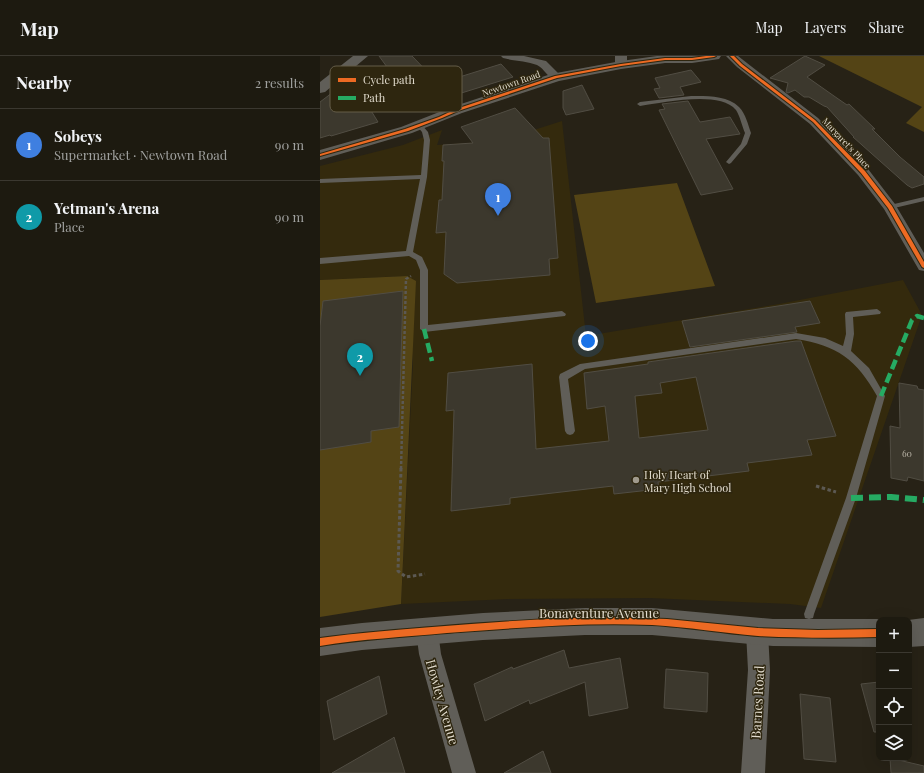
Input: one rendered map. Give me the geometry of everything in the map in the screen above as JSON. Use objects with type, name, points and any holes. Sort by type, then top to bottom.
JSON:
[{"type":"street","points":[[349,66],[361,56]]},
{"type":"street","points":[[507,56],[542,63],[556,77]]},
{"type":"street","name":"Newtown Road","points":[[462,108],[556,77],[621,61],[692,59],[714,56]]},
{"type":"street","name":"Margaret's Place","points":[[732,56],[814,121],[863,172],[890,207],[924,266]]},
{"type":"street","points":[[320,89],[330,81]]},
{"type":"street","name":"Newtown Road","points":[[320,155],[419,125],[452,112]]},
{"type":"street","name":"Bonaventure Avenue","points":[[320,642],[356,636],[504,625],[638,621],[678,623],[757,632],[819,634],[876,633]]},
{"type":"street","name":"Howley Avenue","points":[[427,631],[430,654],[464,773]]},
{"type":"street","name":"Barnes Road","points":[[753,773],[759,670],[757,632]]},
{"type":"street","points":[[912,633],[924,632]]},
{"type":"lane","points":[[640,104],[707,98],[724,100],[736,107],[748,133],[744,144],[729,162]]},
{"type":"lane","points":[[408,253],[424,177],[427,140],[425,132],[419,125]]},
{"type":"lane","points":[[320,181],[424,177]]},
{"type":"lane","points":[[890,207],[924,199]]},
{"type":"lane","points":[[320,261],[408,253],[418,256],[422,261],[424,270],[424,329],[562,314]]},
{"type":"lane","points":[[846,352],[850,334],[849,314],[877,312]]},
{"type":"lane","points":[[570,432],[563,377],[583,366],[796,336],[816,338],[840,346],[872,377],[881,396],[851,498],[809,614]]},
{"type":"path","points":[[424,270],[406,279],[398,571],[406,576],[425,574]]},
{"type":"path","points":[[816,486],[836,492]]},
{"type":"shaded area","points":[[819,56],[924,56],[924,132],[906,123],[922,107]]},
{"type":"shaded area","name":"Holy Heart of Mary High School","points":[[562,121],[586,336],[779,304],[903,280],[922,315],[821,608],[790,604],[650,598],[508,599],[401,604],[413,363],[407,276],[320,280],[320,166],[403,145],[442,130],[437,145],[499,141]]},
{"type":"shaded area","points":[[677,183],[715,286],[596,303],[574,195]]},
{"type":"shaded area","points":[[407,276],[416,281],[401,604],[320,617],[320,280]]},
{"type":"building","points":[[379,56],[412,56],[422,66],[386,66]]},
{"type":"building","points":[[805,56],[825,65],[807,77],[847,105],[849,104],[875,129],[872,129],[900,157],[924,177],[924,184],[912,188],[907,185],[853,137],[827,107],[809,97],[804,97],[795,90],[788,93],[786,92],[788,83],[770,78]]},
{"type":"building","points":[[501,64],[513,77],[462,93],[462,76]]},
{"type":"building","points":[[691,70],[701,82],[680,87],[684,95],[659,98],[654,89],[660,88],[655,78]]},
{"type":"building","points":[[582,85],[594,109],[566,115],[563,108],[563,91]]},
{"type":"building","points":[[330,94],[330,112],[372,112],[378,122],[320,138],[320,102]]},
{"type":"building","points":[[688,101],[700,122],[730,117],[740,134],[706,139],[733,189],[701,195],[659,110],[665,109],[662,104]]},
{"type":"building","points":[[515,108],[543,138],[549,138],[558,258],[549,259],[550,275],[457,283],[444,274],[446,232],[436,233],[439,200],[442,200],[444,161],[442,161],[443,145],[473,143],[461,127]]},
{"type":"building","points":[[403,291],[399,427],[371,431],[371,442],[320,450],[320,326],[323,301]]},
{"type":"building","points":[[810,301],[820,323],[795,327],[797,332],[690,347],[682,321]]},
{"type":"building","points":[[801,341],[836,436],[807,440],[812,455],[747,463],[749,471],[658,482],[659,489],[614,494],[613,486],[510,498],[510,504],[451,511],[454,410],[446,411],[448,373],[532,364],[536,449],[609,441],[605,406],[587,409],[584,373],[648,364],[648,362]],"holes":[[[696,377],[708,430],[639,438],[635,396],[662,393],[660,383]]]},
{"type":"building","points":[[899,383],[917,386],[918,389],[924,390],[924,481],[908,477],[907,481],[891,478],[890,426],[900,428]]},
{"type":"building","points":[[564,650],[569,668],[620,658],[628,708],[589,716],[585,682],[530,704],[529,700],[485,721],[474,684],[512,667],[513,669]]},
{"type":"building","points":[[666,669],[708,673],[707,712],[664,708]]},
{"type":"building","points":[[379,676],[387,714],[334,740],[327,701]]},
{"type":"building","points":[[876,682],[876,732],[874,732],[861,684]]},
{"type":"building","points":[[800,694],[830,698],[836,762],[804,759]]},
{"type":"building","points":[[394,737],[405,773],[332,773],[393,738]]},
{"type":"building","points":[[543,751],[551,773],[504,773]]},
{"type":"building","points":[[890,761],[903,761],[924,766],[924,773],[891,773]]},
{"type":"marked path","points":[[881,396],[912,320],[917,316],[924,318]]},
{"type":"marked path","points":[[424,329],[432,361]]},
{"type":"marked path","points":[[851,498],[891,497],[924,500]]},
{"type":"cycle path","points":[[462,108],[556,77],[621,65],[665,59],[692,59],[714,56]]},
{"type":"cycle path","points":[[732,56],[741,65],[814,121],[863,172],[890,207],[924,266]]},
{"type":"cycle path","points":[[320,155],[407,130],[452,112]]},
{"type":"cycle path","points":[[320,642],[483,627],[585,621],[652,621],[773,633],[876,633]]},
{"type":"place","name":"Sobeys","points":[[498,216]]},
{"type":"place","name":"Yetman's Arena","points":[[360,376]]},
{"type":"place","name":"Holy Heart of Mary High School","points":[[636,480]]}]
